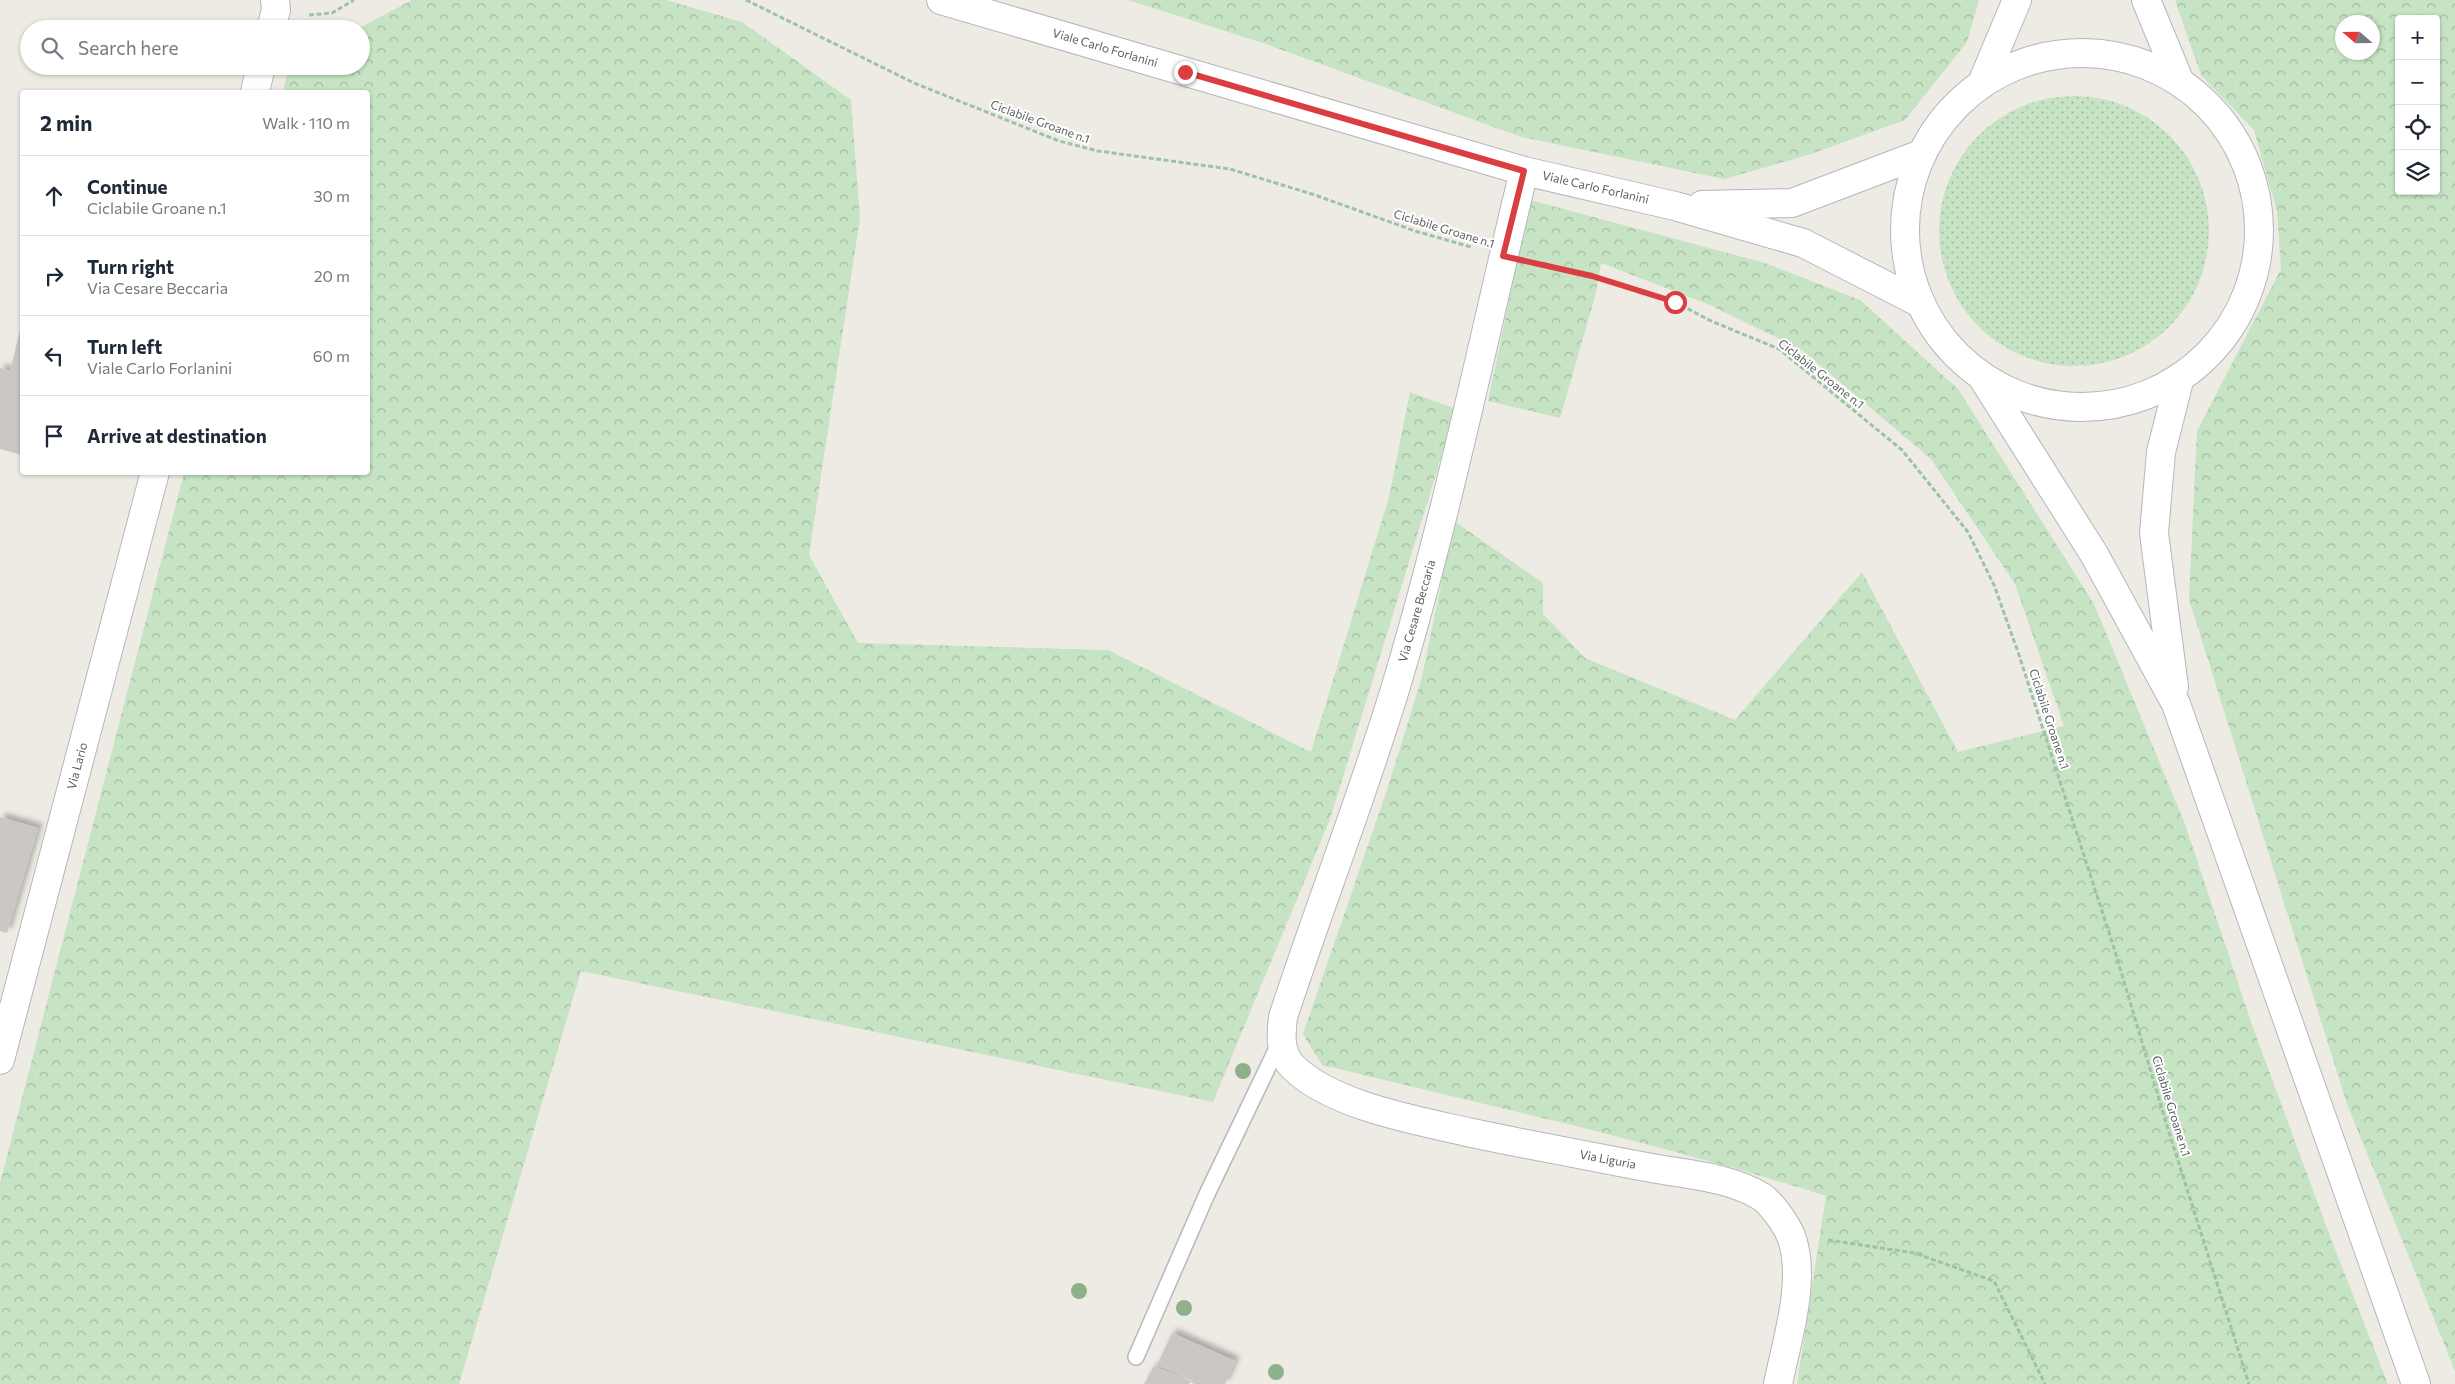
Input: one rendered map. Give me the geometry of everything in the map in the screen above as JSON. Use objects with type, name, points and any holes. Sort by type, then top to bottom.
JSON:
[{"type":"street","name":"Viale Carlo Forlanini","points":[[940,0],[1524,171],[1675,206],[1803,243],[1920,303]]},
{"type":"street","points":[[1982,83],[2016,0]]},
{"type":"street","points":[[2146,0],[2179,80]]},
{"type":"street","points":[[2080,52],[2114,54],[2148,64],[2179,80],[2212,109],[2229,130],[2245,160],[2256,194],[2259,229],[2256,263],[2242,305],[2229,328],[2207,355],[2180,377],[2141,397],[2116,404],[2080,408],[2046,404],[2013,394],[1982,377],[1957,356],[1936,332],[1920,303],[1910,274],[1904,244],[1905,213],[1910,183],[1921,154],[1937,127],[1952,108],[1982,83],[2012,66],[2037,58],[2080,52]]},
{"type":"street","points":[[255,90],[259,75]]},
{"type":"street","name":"Viale Carlo Forlanini","points":[[1675,206],[1792,203],[1921,154]]},
{"type":"street","name":"Via Cesare Beccaria","points":[[1280,1042],[1283,1018],[1395,688],[1428,574],[1458,459],[1524,171]]},
{"type":"street","points":[[1982,377],[2094,554],[2176,704],[2416,1384]]},
{"type":"street","points":[[2176,704],[2154,533],[2161,452],[2180,377]]},
{"type":"street","name":"Via Lario","points":[[0,1060],[153,475]]},
{"type":"street","name":"Via Liguria","points":[[1280,1042],[1292,1066],[1317,1085],[1344,1098],[1406,1119],[1728,1182],[1763,1198],[1790,1234],[1798,1260],[1796,1283],[1778,1384]]},
{"type":"lane","points":[[1136,1357],[1207,1194],[1280,1042]]},
{"type":"path","name":"Ciclabile Groane n.1","points":[[746,0],[914,84],[1059,141],[1098,151],[1230,169],[1315,195],[1415,231],[1503,256],[1592,276],[1675,302],[1711,321],[1778,349],[1902,450],[1968,532],[1994,585],[2021,661],[2114,948],[2164,1116],[2250,1384]]},
{"type":"path","points":[[1790,1234],[1914,1253],[1994,1281],[2045,1384]]},
{"type":"green space","points":[[412,0],[666,0],[742,22],[851,100],[860,218],[809,555],[858,643],[1108,650],[1311,752],[1389,497],[1410,392],[1456,409],[1330,819],[1213,1102],[581,971],[459,1384],[0,1384],[0,1183],[183,475],[370,475],[370,90],[283,90],[287,75],[370,75],[370,23]]},
{"type":"green space","points":[[1128,0],[1979,0],[1967,42],[1905,120],[1808,155],[1724,179],[1521,137],[1266,44]]},
{"type":"green space","points":[[2175,0],[2455,0],[2455,1371],[2347,1104],[2189,599],[2197,431],[2281,269],[2277,211],[2254,130],[2201,75]]},
{"type":"green space","points":[[2074,96],[2100,99],[2126,107],[2149,119],[2169,136],[2186,156],[2198,179],[2206,205],[2209,231],[2206,257],[2198,283],[2186,306],[2169,326],[2149,343],[2126,355],[2100,363],[2074,366],[2048,363],[2022,355],[1999,343],[1979,326],[1962,306],[1950,283],[1942,257],[1939,231],[1942,205],[1950,179],[1962,156],[1979,136],[1999,119],[2022,107],[2048,99]]},
{"type":"green space","points":[[1530,200],[1765,263],[1860,300],[1958,389],[2094,604],[2185,824],[2252,1025],[2333,1244],[2388,1384],[1797,1384],[1826,1196],[1638,1142],[1322,1065],[1303,1034],[1387,790],[1422,677],[1454,521],[1543,583],[1543,614],[1585,658],[1735,720],[1862,572],[1958,752],[2064,726],[2015,584],[1931,459],[1802,350],[1710,305],[1601,263],[1596,293],[1560,418],[1488,401]]},
{"type":"building","points":[[20,331],[20,454],[0,449],[0,368],[10,371]]},
{"type":"building","points":[[0,817],[38,828],[7,933],[0,931]]},
{"type":"building","points":[[1172,1333],[1235,1361],[1225,1384],[1194,1384],[1191,1382],[1193,1377],[1191,1380],[1157,1365]]},
{"type":"building","points":[[1154,1366],[1191,1381],[1189,1384],[1144,1384]]},
{"type":"route","points":[[1185,72],[1524,171],[1503,256],[1592,276],[1675,302]]}]
